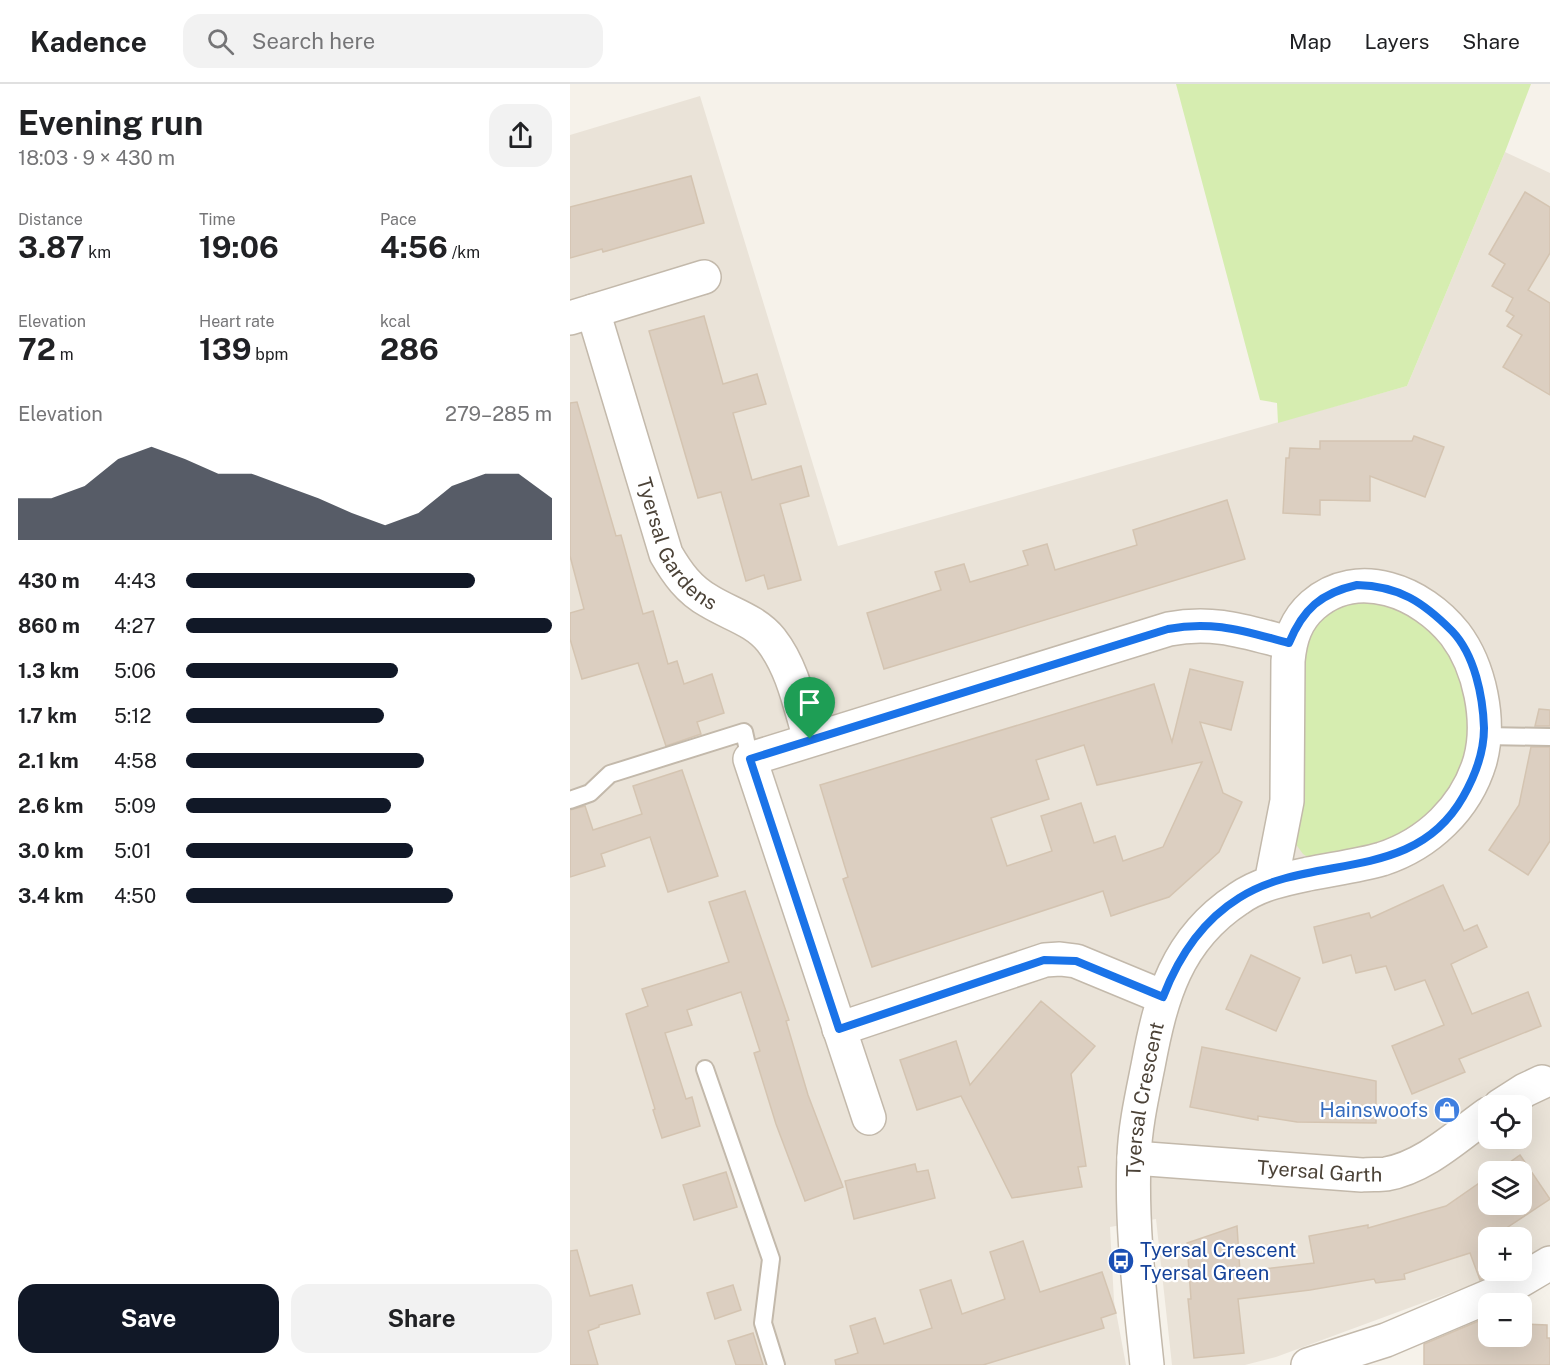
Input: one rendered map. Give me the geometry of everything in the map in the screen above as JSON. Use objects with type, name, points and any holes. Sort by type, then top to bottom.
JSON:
[{"type":"street","points":[[581,315],[704,277]]},
{"type":"street","name":"Tyersal Gardens","points":[[581,315],[666,554],[676,572],[691,588],[708,601],[751,622],[770,639],[784,661],[810,739]]},
{"type":"street","name":"Tyersal Crescent","points":[[1147,1365],[1136,1252],[1134,1158],[1142,1095],[1156,1024],[1173,972],[1196,937],[1238,898],[1271,883],[1380,859],[1403,851],[1424,839],[1443,823],[1463,797],[1480,760],[1484,736],[1480,693],[1465,652],[1455,634],[1438,617],[1398,591],[1376,585],[1357,585],[1338,589],[1322,598],[1307,611],[1296,626],[1289,643],[1287,801],[1271,883]]},
{"type":"street","points":[[869,1118],[750,759],[1168,629],[1209,624],[1289,643]]},
{"type":"street","points":[[839,1029],[1044,960],[1076,961],[1163,997]]},
{"type":"street","points":[[1517,1095],[1542,1082]]},
{"type":"street","name":"Tyersal Garth","points":[[1134,1158],[1362,1175],[1386,1174],[1408,1168],[1429,1157],[1478,1121]]},
{"type":"street","points":[[1308,1365],[1386,1340],[1504,1290],[1550,1263]]},
{"type":"lane","points":[[570,800],[590,793],[610,774],[744,732],[750,759]]},
{"type":"lane","points":[[1484,736],[1550,737]]},
{"type":"lane","points":[[705,1069],[771,1259],[763,1323],[776,1365]]},
{"type":"shaded area","points":[[700,96],[838,546],[1407,386],[1505,152],[1550,173],[1550,1247],[1532,1258],[1532,1227],[1478,1227],[1478,1281],[1482,1281],[1276,1357],[1245,1365],[1172,1365],[1156,1219],[1110,1227],[1114,1301],[1126,1365],[570,1365],[570,135]]},
{"type":"green space","points":[[1176,84],[1531,84],[1407,386],[1278,423],[1277,403],[1260,400]]},
{"type":"green space","points":[[1349,601],[1391,604],[1433,629],[1461,669],[1470,713],[1466,758],[1458,779],[1433,815],[1378,848],[1309,858],[1295,843],[1304,642],[1322,616]]},
{"type":"building","points":[[691,176],[704,223],[603,252],[602,249],[570,258],[570,207]]},
{"type":"building","points":[[1525,192],[1550,207],[1550,253],[1528,290],[1550,303],[1550,395],[1503,367],[1522,335],[1507,326],[1514,316],[1506,311],[1513,298],[1492,286],[1505,264],[1489,254]]},
{"type":"building","points":[[704,316],[723,384],[757,374],[766,404],[733,413],[752,480],[801,466],[809,496],[780,504],[801,580],[768,589],[764,575],[746,581],[721,492],[698,498],[649,331]]},
{"type":"building","points":[[577,402],[616,536],[621,535],[643,614],[653,611],[668,664],[677,661],[684,684],[712,674],[724,713],[697,722],[701,734],[666,746],[638,663],[582,679],[570,639],[570,613],[584,609],[570,556],[570,403]]},
{"type":"building","points":[[1414,436],[1444,447],[1425,497],[1370,476],[1370,501],[1320,500],[1320,515],[1283,513],[1286,458],[1289,458],[1290,448],[1320,449],[1320,441],[1412,441]]},
{"type":"building","points":[[1227,500],[1245,559],[884,669],[867,613],[941,590],[935,572],[964,564],[970,582],[1028,565],[1023,551],[1047,544],[1055,570],[1137,545],[1133,530]]},
{"type":"building","points":[[1190,669],[1243,682],[1231,730],[1200,722],[1223,793],[1242,802],[1219,852],[1169,897],[1111,916],[1103,891],[872,967],[843,879],[848,877],[820,785],[1154,684],[1172,742]],"holes":[[[1084,745],[1097,785],[1202,762],[1163,847],[1123,861],[1115,836],[1094,843],[1081,803],[1041,816],[1052,851],[1007,866],[991,818],[1049,799],[1036,760]]]},
{"type":"building","points":[[1539,709],[1550,710],[1550,726],[1535,726]]},
{"type":"building","points":[[1531,747],[1550,747],[1550,841],[1528,875],[1489,850],[1519,805]]},
{"type":"building","points":[[682,770],[718,876],[668,892],[650,837],[601,854],[605,866],[570,877],[570,810],[585,806],[593,830],[642,814],[633,786]]},
{"type":"building","points":[[1443,885],[1464,931],[1477,925],[1487,947],[1451,964],[1472,1014],[1528,992],[1541,1026],[1459,1059],[1465,1072],[1412,1094],[1392,1046],[1444,1025],[1425,980],[1395,990],[1386,966],[1356,973],[1351,955],[1323,963],[1314,927],[1369,913],[1371,918]]},
{"type":"building","points":[[745,891],[789,1020],[786,1021],[808,1095],[843,1187],[805,1201],[776,1124],[754,1053],[760,1051],[741,992],[687,1010],[692,1025],[665,1033],[686,1099],[692,1097],[700,1126],[662,1138],[626,1014],[648,1006],[642,989],[729,962],[709,902]]},
{"type":"building","points":[[1251,955],[1300,978],[1276,1031],[1226,1009]]},
{"type":"building","points":[[1041,1001],[1095,1046],[1071,1074],[1086,1166],[1078,1167],[1082,1187],[1012,1198],[961,1096],[917,1110],[900,1060],[956,1041],[970,1085]]},
{"type":"building","points":[[1202,1047],[1376,1081],[1376,1123],[1297,1122],[1258,1116],[1258,1120],[1190,1107]]},
{"type":"building","points":[[1520,1155],[1524,1161],[1512,1161]]},
{"type":"building","points":[[915,1164],[917,1172],[928,1170],[935,1198],[854,1219],[845,1181]]},
{"type":"building","points":[[726,1172],[737,1207],[694,1220],[683,1185]]},
{"type":"building","points":[[1532,1173],[1550,1199],[1532,1211]]},
{"type":"building","points":[[1478,1184],[1478,1215],[1526,1215],[1508,1227],[1478,1227],[1478,1275],[1470,1253],[1404,1274],[1405,1279],[1376,1283],[1374,1279],[1238,1299],[1244,1353],[1194,1358],[1188,1299],[1191,1299],[1187,1243],[1237,1226],[1240,1272],[1314,1263],[1309,1236],[1368,1225],[1368,1228],[1446,1206]]},
{"type":"building","points":[[1023,1241],[1040,1292],[1102,1272],[1116,1313],[1101,1318],[1104,1328],[983,1365],[836,1365],[835,1360],[858,1353],[850,1326],[875,1318],[884,1344],[932,1328],[920,1290],[951,1280],[962,1314],[1005,1299],[990,1252]]},
{"type":"building","points":[[577,1250],[590,1296],[632,1285],[640,1314],[599,1325],[588,1331],[598,1365],[570,1365],[570,1251]]},
{"type":"building","points":[[733,1285],[741,1310],[715,1319],[707,1293]]},
{"type":"building","points":[[1478,1321],[1478,1347],[1532,1347],[1532,1324],[1547,1325],[1547,1338],[1550,1338],[1550,1365],[1424,1365],[1424,1344]]},
{"type":"building","points":[[753,1333],[763,1365],[736,1365],[728,1341]]},
{"type":"place","name":"Hainswoofs","points":[[1447,1110]]},
{"type":"place","name":"Tyersal Crescent Tyersal Green","points":[[1121,1261]]},
{"type":"route","points":[[1357,585],[1376,585],[1398,591],[1438,617],[1455,634],[1474,672],[1480,693],[1484,736],[1480,760],[1459,804],[1443,823],[1424,839],[1403,851],[1380,859],[1271,883],[1238,898],[1196,937],[1183,954],[1163,997],[1076,961],[1044,960],[839,1029],[750,759],[810,739],[1168,629],[1209,624],[1289,643],[1296,626],[1307,611],[1322,598],[1338,589],[1357,585]]}]
